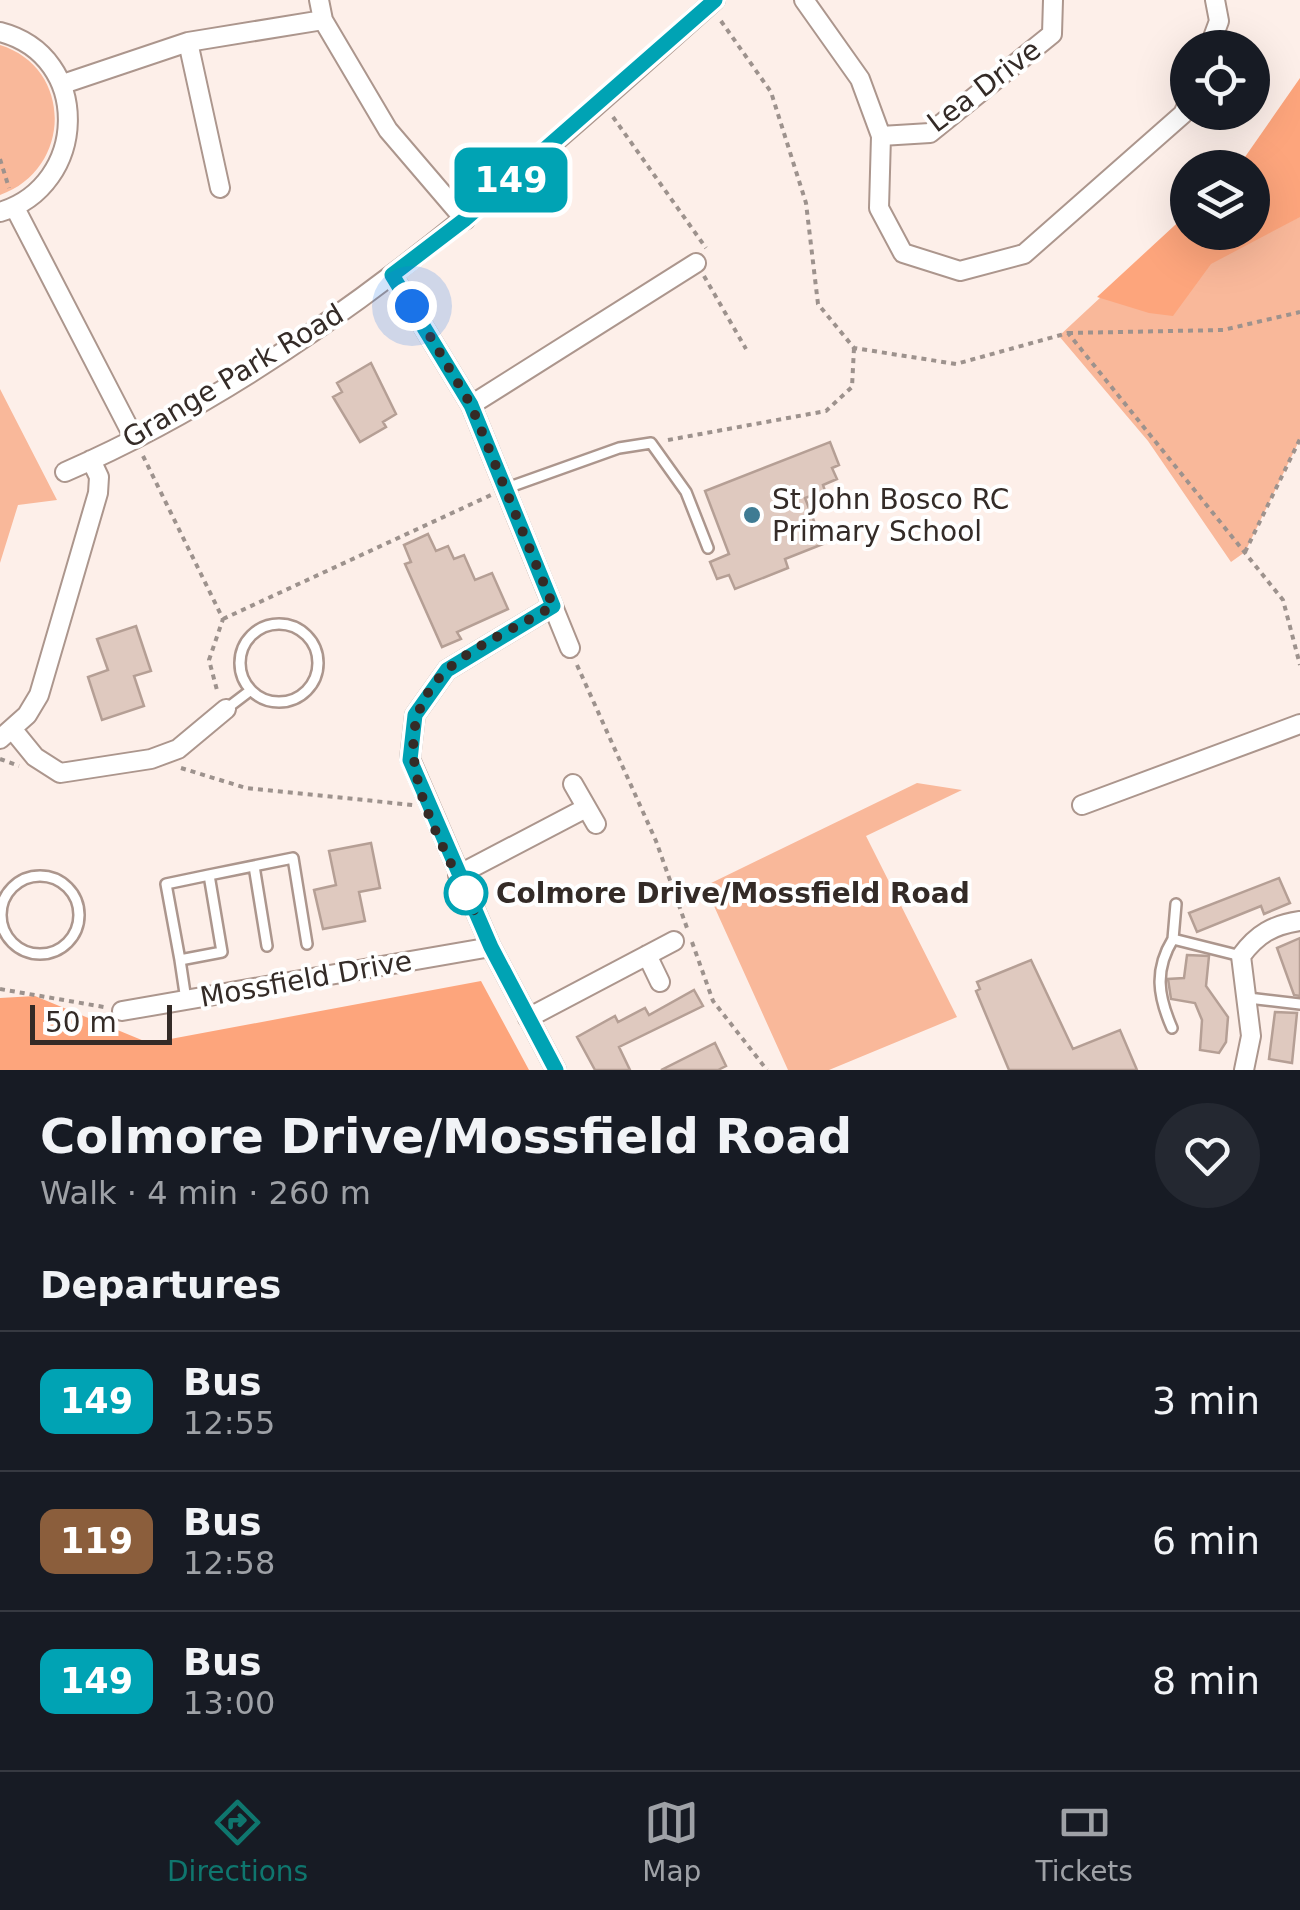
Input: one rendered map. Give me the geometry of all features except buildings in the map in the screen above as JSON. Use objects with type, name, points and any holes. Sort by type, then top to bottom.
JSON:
[{"type":"street","points":[[319,0],[324,20],[388,130],[464,220]]},
{"type":"street","points":[[804,0],[860,79],[881,136],[879,208],[903,253],[960,270],[1024,254],[1170,125]]},
{"type":"street","name":"Lea Drive","points":[[881,136],[930,133],[1052,34],[1053,0]]},
{"type":"street","points":[[1216,0],[1220,21],[1216,30]]},
{"type":"street","name":"Grange Park Road","points":[[65,472],[268,362],[392,275],[464,220],[712,2]]},
{"type":"street","points":[[62,84],[188,42],[324,20]]},
{"type":"street","points":[[0,32],[39,52],[62,84],[70,114],[64,156],[46,184],[8,210],[134,438]]},
{"type":"street","points":[[188,42],[220,188]]},
{"type":"street","points":[[471,405],[696,263]]},
{"type":"street","points":[[392,275],[471,405],[570,648]]},
{"type":"street","points":[[92,460],[99,478],[98,493],[39,695],[6,735],[60,772],[151,760],[178,749],[227,708]]},
{"type":"street","points":[[553,606],[447,670],[415,715],[410,760],[491,947],[556,1070]]},
{"type":"street","points":[[1082,805],[1300,724]]},
{"type":"street","points":[[458,875],[591,816],[573,784]]},
{"type":"street","points":[[1244,1070],[1251,1036],[1241,956],[1254,938],[1279,924],[1300,921]]},
{"type":"street","points":[[528,1018],[674,940]]},
{"type":"street","name":"Mossfield Drive","points":[[122,1010],[491,947]]},
{"type":"street","points":[[647,955],[660,982]]},
{"type":"lane","points":[[506,488],[619,448],[650,443],[686,492],[708,548]]},
{"type":"lane","points":[[280,624],[304,632],[317,654],[315,678],[308,689],[298,697],[274,702],[251,690],[240,667],[246,642],[254,632],[280,624]]},
{"type":"lane","points":[[227,708],[251,690]]},
{"type":"lane","points":[[186,1000],[166,884],[294,858],[307,944]]},
{"type":"lane","points":[[254,866],[268,946]]},
{"type":"lane","points":[[180,960],[222,952],[209,875]]},
{"type":"lane","points":[[37,876],[50,878],[72,893],[79,917],[76,929],[61,948],[49,953],[25,951],[3,937],[1,910],[14,887],[37,876]]},
{"type":"lane","points":[[1172,1028],[1159,997],[1162,958],[1173,939],[1176,904]]},
{"type":"lane","points":[[1173,939],[1241,956]]},
{"type":"lane","points":[[1248,998],[1300,1004]]},
{"type":"path","points":[[712,2],[771,92],[806,203],[818,304],[854,348],[956,364],[1068,333],[1223,330],[1300,312]]},
{"type":"path","points":[[602,101],[710,254],[696,263],[746,350]]},
{"type":"path","points":[[0,159],[8,210]]},
{"type":"path","points":[[1068,333],[1284,600],[1300,665]]},
{"type":"path","points":[[650,443],[826,411],[852,387],[854,348]]},
{"type":"path","points":[[134,438],[223,620],[209,660],[218,693],[227,708]]},
{"type":"path","points":[[1244,552],[1300,440]]},
{"type":"path","points":[[223,620],[506,488]]},
{"type":"path","points":[[570,648],[656,841],[713,1002],[767,1070]]},
{"type":"path","points":[[151,760],[246,788],[428,807]]},
{"type":"path","points":[[0,989],[122,1010]]},
{"type":"shaded area","points":[[0,45],[24,57],[41,75],[52,96],[55,119],[51,143],[41,164],[24,182],[0,195]]},
{"type":"shaded area","points":[[1300,78],[1300,217],[1270,233],[1270,150],[1250,150],[1264,130],[1270,130],[1270,121]]},
{"type":"shaded area","points":[[1300,87],[1300,439],[1245,552],[1231,562],[1148,441],[1059,336],[1170,233],[1170,250],[1270,250],[1270,150],[1263,150]]},
{"type":"shaded area","points":[[1170,230],[1170,250],[1238,250],[1211,264],[1173,316],[1097,297]]},
{"type":"shaded area","points":[[0,389],[57,500],[18,505],[0,563]]},
{"type":"shaded area","points":[[917,783],[962,790],[866,836],[957,1017],[829,1070],[788,1070],[705,886]]},
{"type":"shaded area","points":[[481,981],[529,1070],[0,1070],[0,998],[35,996],[149,1043]]},
{"type":"bus line","name":"149","points":[[556,1070],[491,947],[410,760],[415,715],[447,670],[553,606],[471,405],[392,275],[464,220],[715,0]]},
{"type":"place","name":"St John Bosco RC Primary School","points":[[752,515]]},
{"type":"place","name":"Colmore Drive/Mossfield Road","points":[[466,893]]},
{"type":"route","points":[[412,306],[471,405],[553,606],[447,670],[415,715],[410,760],[474,911],[466,893]]}]
